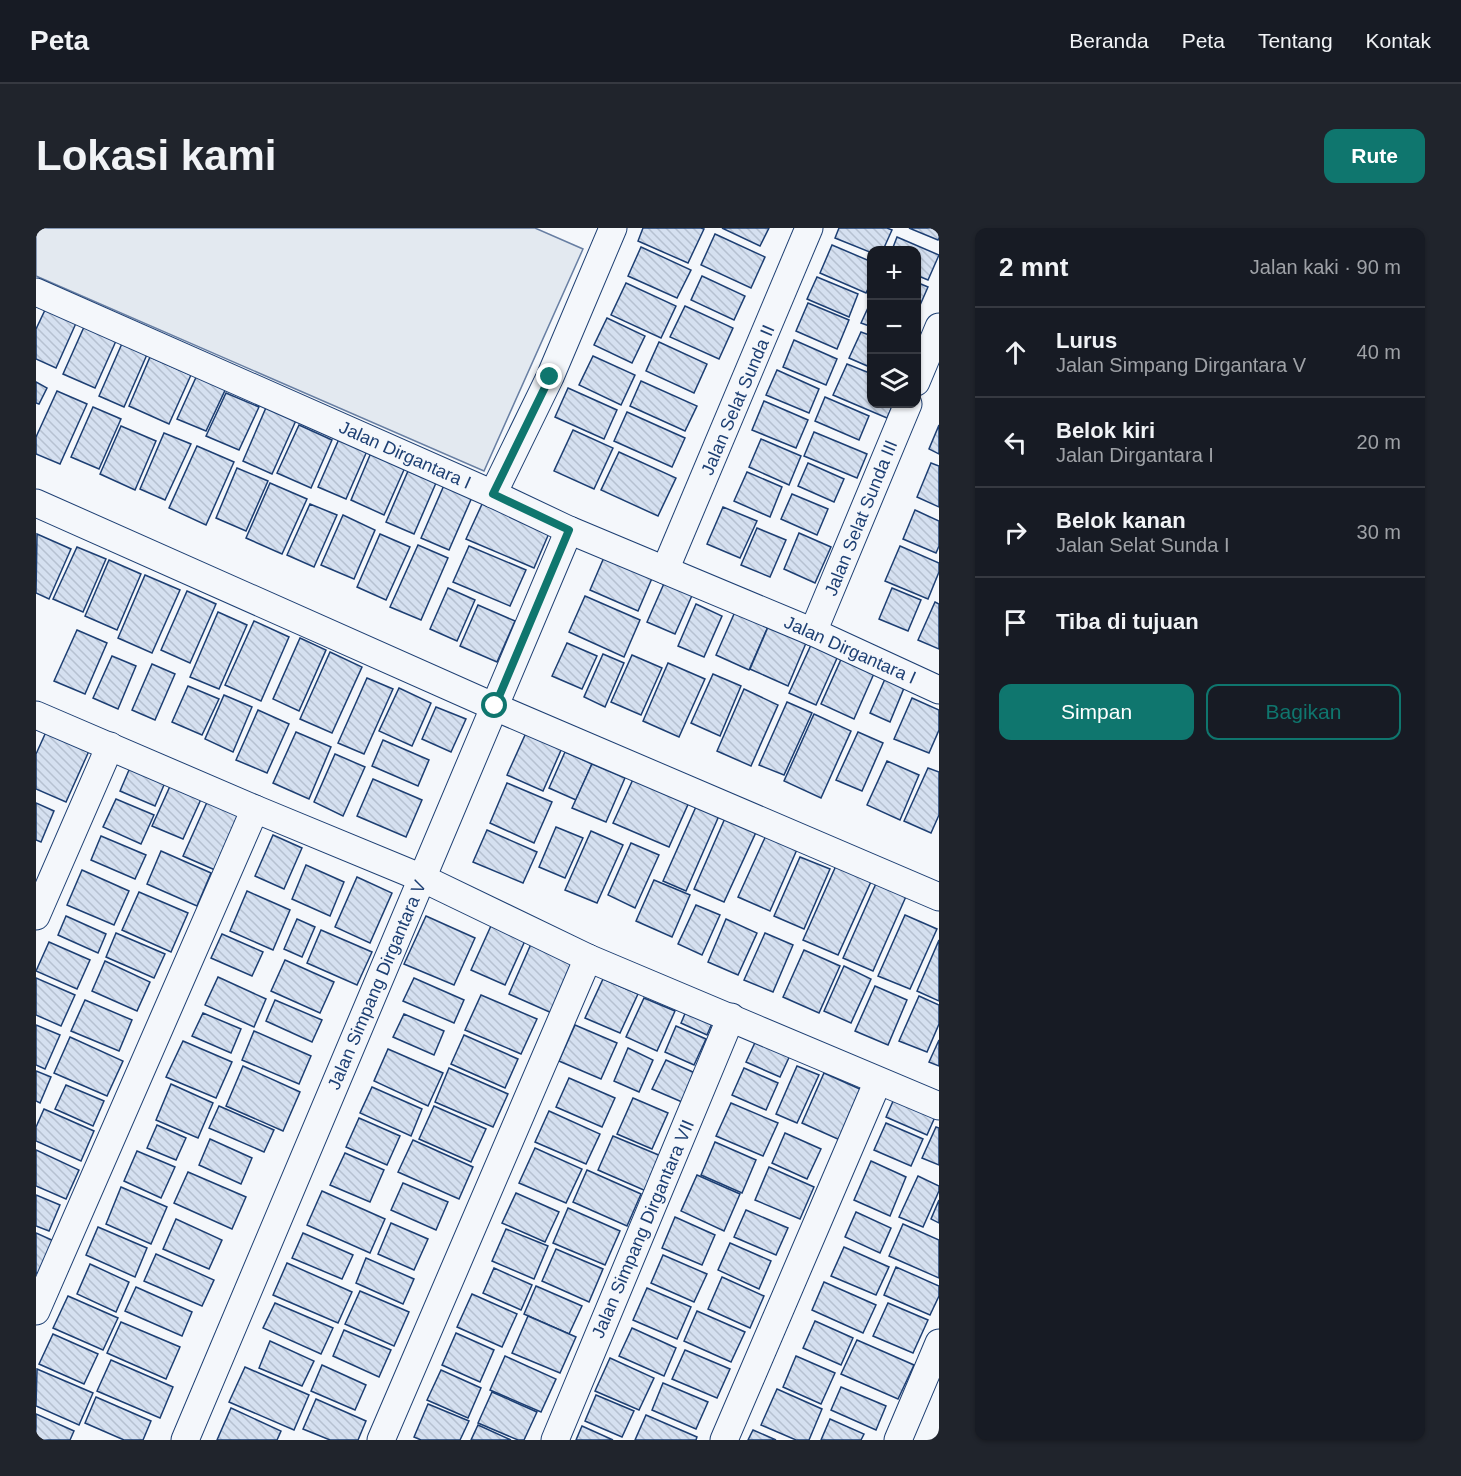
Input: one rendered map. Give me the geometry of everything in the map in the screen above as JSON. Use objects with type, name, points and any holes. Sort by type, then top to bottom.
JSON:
[{"type":"street","points":[[493,494],[550,377],[613,228]]},
{"type":"street","name":"Jalan Selat Sunda II","points":[[664,570],[678,542],[809,228]]},
{"type":"street","name":"Jalan Dirgantara I","points":[[36,292],[493,494],[569,530],[813,632],[939,690]]},
{"type":"street","points":[[921,370],[939,327]]},
{"type":"street","name":"Jalan Selat Sunda III","points":[[813,632],[906,408]]},
{"type":"street","points":[[36,503],[495,706],[939,897]]},
{"type":"street","name":"Jalan Simpang Dirgantara V","points":[[185,1440],[569,530]]},
{"type":"street","points":[[36,715],[422,878],[588,958],[939,1106]]},
{"type":"street","points":[[36,916],[110,746]]},
{"type":"street","points":[[36,1311],[255,809]]},
{"type":"street","points":[[381,1440],[588,958]]},
{"type":"street","name":"Jalan Simpang Dirgantara VII","points":[[555,1440],[731,1017]]},
{"type":"street","points":[[724,1440],[878,1081]]},
{"type":"street","points":[[898,1440],[939,1343]]},
{"type":"shaded area","points":[[36,228],[535,228],[583,249],[484,471],[36,276]]},
{"type":"building","points":[[643,228],[704,229],[688,263],[638,241]]},
{"type":"building","points":[[722,228],[769,228],[760,246]]},
{"type":"building","points":[[839,228],[887,228],[892,230],[885,246],[867,246],[867,251],[835,238]]},
{"type":"building","points":[[909,228],[939,228],[939,238],[938,240]]},
{"type":"building","points":[[715,234],[765,257],[751,288],[701,265]]},
{"type":"building","points":[[897,237],[918,246],[894,246]]},
{"type":"building","points":[[832,245],[867,260],[867,291],[866,293],[820,273]]},
{"type":"building","points":[[641,247],[691,270],[677,298],[628,276]]},
{"type":"building","points":[[921,247],[939,255],[928,280],[921,277]]},
{"type":"building","points":[[702,276],[745,296],[734,320],[691,300]]},
{"type":"building","points":[[817,277],[858,294],[849,317],[807,299]]},
{"type":"building","points":[[626,283],[676,306],[661,338],[611,315]]},
{"type":"building","points":[[921,284],[928,287],[921,303]]},
{"type":"building","points":[[808,303],[849,320],[837,349],[796,331]]},
{"type":"building","points":[[685,306],[733,328],[719,359],[670,337]]},
{"type":"building","points":[[46,308],[77,321],[56,368],[36,359],[36,329]]},
{"type":"building","points":[[867,310],[867,325],[861,323]]},
{"type":"building","points":[[607,318],[645,336],[632,363],[594,345]]},
{"type":"building","points":[[84,327],[116,341],[95,388],[63,374]]},
{"type":"building","points":[[861,332],[867,334],[867,366],[849,358]]},
{"type":"building","points":[[124,339],[149,350],[124,407],[99,396]]},
{"type":"building","points":[[794,340],[837,359],[826,385],[783,367]]},
{"type":"building","points":[[659,342],[707,364],[694,393],[646,371]]},
{"type":"building","points":[[593,356],[635,375],[621,405],[579,385]]},
{"type":"building","points":[[150,357],[191,375],[169,424],[129,406]]},
{"type":"building","points":[[847,364],[867,372],[867,408],[891,408],[887,418],[833,395]]},
{"type":"building","points":[[777,370],[819,389],[809,413],[766,395]]},
{"type":"building","points":[[198,373],[227,386],[206,431],[177,419]]},
{"type":"building","points":[[641,381],[697,406],[685,431],[630,406]]},
{"type":"building","points":[[36,382],[47,388],[39,404],[36,403]]},
{"type":"building","points":[[568,388],[617,410],[604,439],[555,417]]},
{"type":"building","points":[[57,391],[87,404],[60,464],[36,454],[36,437]]},
{"type":"building","points":[[226,393],[259,407],[239,450],[206,436]]},
{"type":"building","points":[[825,397],[869,416],[859,440],[815,421]]},
{"type":"building","points":[[764,401],[808,420],[796,448],[752,430]]},
{"type":"building","points":[[268,403],[298,416],[272,474],[243,461]]},
{"type":"building","points":[[93,407],[121,419],[99,469],[71,457]]},
{"type":"building","points":[[627,412],[685,438],[672,467],[614,441]]},
{"type":"building","points":[[299,425],[332,440],[311,488],[277,473]]},
{"type":"building","points":[[939,425],[939,454],[929,449]]},
{"type":"building","points":[[121,426],[156,441],[135,490],[100,474]]},
{"type":"building","points":[[573,430],[613,448],[594,489],[554,471]]},
{"type":"building","points":[[814,432],[867,454],[857,478],[804,456]]},
{"type":"building","points":[[164,433],[191,444],[165,500],[140,489]]},
{"type":"building","points":[[339,439],[367,451],[346,499],[318,487]]},
{"type":"building","points":[[761,439],[801,456],[789,485],[749,467]]},
{"type":"building","points":[[197,446],[234,462],[206,525],[169,508]]},
{"type":"building","points":[[373,448],[407,463],[384,515],[351,500]]},
{"type":"building","points":[[619,452],[676,478],[658,516],[601,490]]},
{"type":"building","points":[[808,463],[844,479],[834,502],[798,486]]},
{"type":"building","points":[[931,463],[939,466],[939,507],[917,497]]},
{"type":"building","points":[[237,468],[268,481],[246,531],[216,518]]},
{"type":"building","points":[[408,471],[436,483],[414,534],[386,522]]},
{"type":"building","points":[[747,472],[782,487],[770,517],[734,501]]},
{"type":"building","points":[[270,483],[307,499],[282,554],[246,538]]},
{"type":"building","points":[[445,483],[473,495],[449,550],[421,538]]},
{"type":"building","points":[[792,494],[828,509],[817,535],[781,519]]},
{"type":"building","points":[[483,502],[550,531],[534,568],[466,539]]},
{"type":"building","points":[[310,504],[337,515],[314,567],[287,555]]},
{"type":"building","points":[[723,507],[757,521],[740,558],[707,544]]},
{"type":"building","points":[[915,510],[939,521],[939,546],[936,553],[903,539]]},
{"type":"building","points":[[343,515],[375,530],[354,579],[321,565]]},
{"type":"building","points":[[757,528],[786,540],[770,577],[741,565]]},
{"type":"building","points":[[799,533],[831,547],[815,583],[784,569]]},
{"type":"building","points":[[37,534],[71,549],[49,599],[36,593]]},
{"type":"building","points":[[380,534],[410,547],[386,600],[357,587]]},
{"type":"building","points":[[418,545],[448,558],[421,620],[390,607]]},
{"type":"building","points":[[469,546],[526,570],[510,606],[453,582]]},
{"type":"building","points":[[900,546],[939,563],[939,572],[928,599],[885,581]]},
{"type":"building","points":[[77,547],[106,559],[83,612],[53,599]]},
{"type":"building","points":[[605,555],[653,576],[638,611],[590,590]]},
{"type":"building","points":[[109,560],[141,574],[117,630],[85,616]]},
{"type":"building","points":[[145,575],[180,590],[152,653],[118,638]]},
{"type":"building","points":[[666,579],[694,591],[675,634],[647,622]]},
{"type":"building","points":[[448,588],[475,600],[457,641],[430,629]]},
{"type":"building","points":[[892,588],[921,600],[908,631],[879,619]]},
{"type":"building","points":[[187,591],[216,604],[190,663],[161,650]]},
{"type":"building","points":[[585,596],[640,620],[624,657],[569,632]]},
{"type":"building","points":[[935,602],[939,604],[939,649],[918,640]]},
{"type":"building","points":[[696,604],[722,616],[704,657],[678,646]]},
{"type":"building","points":[[478,605],[515,621],[497,662],[460,646]]},
{"type":"building","points":[[738,605],[771,620],[749,670],[716,655]]},
{"type":"building","points":[[218,612],[247,625],[219,689],[190,677]]},
{"type":"building","points":[[771,620],[809,636],[788,686],[750,669]]},
{"type":"building","points":[[254,621],[289,637],[261,701],[225,685]]},
{"type":"building","points":[[77,630],[107,643],[85,694],[54,681]]},
{"type":"building","points":[[300,638],[326,650],[299,711],[273,699]]},
{"type":"building","points":[[567,643],[597,656],[582,689],[552,676]]},
{"type":"building","points":[[811,645],[838,656],[816,705],[789,693]]},
{"type":"building","points":[[330,652],[362,667],[332,733],[300,719]]},
{"type":"building","points":[[603,654],[624,663],[605,707],[584,697]]},
{"type":"building","points":[[632,655],[662,668],[641,715],[611,702]]},
{"type":"building","points":[[843,655],[876,669],[854,719],[821,704]]},
{"type":"building","points":[[112,656],[136,666],[118,709],[93,698]]},
{"type":"building","points":[[668,663],[705,679],[679,737],[643,721]]},
{"type":"building","points":[[152,664],[175,674],[155,720],[132,710]]},
{"type":"building","points":[[713,674],[741,686],[720,736],[691,723]]},
{"type":"building","points":[[367,678],[393,689],[364,754],[338,743]]},
{"type":"building","points":[[885,679],[904,688],[890,722],[870,713]]},
{"type":"building","points":[[188,686],[219,699],[202,735],[172,722]]},
{"type":"building","points":[[399,688],[431,703],[412,746],[379,731]]},
{"type":"building","points":[[744,689],[778,705],[751,766],[717,751]]},
{"type":"building","points":[[224,695],[252,707],[233,752],[205,739]]},
{"type":"building","points":[[912,698],[939,710],[939,730],[929,753],[894,739]]},
{"type":"building","points":[[787,702],[812,713],[784,775],[759,765]]},
{"type":"building","points":[[436,707],[466,719],[451,752],[422,739]]},
{"type":"building","points":[[258,710],[289,724],[267,773],[236,760]]},
{"type":"building","points":[[814,714],[851,731],[821,798],[784,781]]},
{"type":"building","points":[[530,724],[566,739],[543,791],[507,775]]},
{"type":"building","points":[[46,732],[89,751],[66,802],[36,789],[36,754]]},
{"type":"building","points":[[296,732],[331,747],[309,799],[273,783]]},
{"type":"building","points":[[858,732],[883,743],[862,791],[836,780]]},
{"type":"building","points":[[383,740],[429,760],[418,786],[372,766]]},
{"type":"building","points":[[565,752],[592,764],[576,800],[549,788]]},
{"type":"building","points":[[335,754],[365,767],[343,816],[314,802]]},
{"type":"building","points":[[887,761],[919,775],[900,820],[867,805]]},
{"type":"building","points":[[132,763],[167,778],[155,806],[120,791]]},
{"type":"building","points":[[592,764],[625,778],[606,822],[572,808]]},
{"type":"building","points":[[928,768],[939,772],[939,815],[931,833],[904,821]]},
{"type":"building","points":[[635,775],[690,800],[669,847],[613,823]]},
{"type":"building","points":[[373,779],[422,800],[406,837],[357,816]]},
{"type":"building","points":[[507,783],[552,802],[534,843],[490,823]]},
{"type":"building","points":[[171,784],[202,797],[183,839],[152,826]]},
{"type":"building","points":[[116,799],[154,815],[141,844],[103,827]]},
{"type":"building","points":[[208,800],[240,814],[215,870],[183,856]]},
{"type":"building","points":[[699,800],[722,809],[686,891],[663,881]]},
{"type":"building","points":[[36,803],[54,811],[41,842],[36,840]]},
{"type":"building","points":[[726,816],[757,830],[724,902],[694,889]]},
{"type":"building","points":[[556,827],[583,838],[565,878],[539,867]]},
{"type":"building","points":[[487,830],[537,852],[523,883],[473,862]]},
{"type":"building","points":[[591,831],[623,845],[597,903],[565,890]]},
{"type":"building","points":[[768,831],[799,845],[770,911],[738,897]]},
{"type":"building","points":[[273,835],[302,848],[284,889],[255,876]]},
{"type":"building","points":[[101,836],[146,855],[135,879],[91,860]]},
{"type":"building","points":[[631,843],[659,855],[635,908],[608,895]]},
{"type":"building","points":[[161,851],[211,873],[197,906],[147,884]]},
{"type":"building","points":[[800,857],[830,869],[804,929],[774,916]]},
{"type":"building","points":[[839,859],[874,875],[838,955],[803,940]]},
{"type":"building","points":[[306,865],[344,882],[330,916],[292,899]]},
{"type":"building","points":[[82,870],[129,891],[114,925],[67,905]]},
{"type":"building","points":[[357,877],[392,893],[370,943],[335,927]]},
{"type":"building","points":[[878,879],[908,892],[873,971],[843,958]]},
{"type":"building","points":[[654,880],[690,895],[672,937],[636,921]]},
{"type":"building","points":[[247,891],[290,910],[273,950],[230,931]]},
{"type":"building","points":[[139,892],[188,913],[171,952],[122,930]]},
{"type":"building","points":[[696,905],[720,915],[702,955],[678,944]]},
{"type":"building","points":[[905,915],[937,929],[910,989],[878,976]]},
{"type":"building","points":[[66,916],[106,934],[98,953],[58,935]]},
{"type":"building","points":[[426,916],[475,938],[454,985],[404,964]]},
{"type":"building","points":[[495,917],[529,932],[505,985],[471,970]]},
{"type":"building","points":[[297,919],[315,927],[302,957],[284,949]]},
{"type":"building","points":[[726,919],[757,933],[738,975],[708,962]]},
{"type":"building","points":[[321,930],[372,952],[357,985],[307,963]]},
{"type":"building","points":[[116,933],[165,954],[154,978],[106,957]]},
{"type":"building","points":[[765,933],[793,945],[773,992],[744,980]]},
{"type":"building","points":[[222,934],[263,952],[252,976],[211,958]]},
{"type":"building","points":[[939,940],[939,1001],[917,991]]},
{"type":"building","points":[[49,942],[90,960],[77,989],[36,971]]},
{"type":"building","points":[[531,944],[577,964],[554,1014],[509,994]]},
{"type":"building","points":[[804,950],[840,966],[819,1013],[783,997]]},
{"type":"building","points":[[285,960],[334,982],[320,1013],[271,991]]},
{"type":"building","points":[[105,961],[150,982],[137,1011],[92,991]]},
{"type":"building","points":[[844,966],[871,979],[851,1023],[824,1011]]},
{"type":"building","points":[[218,977],[266,999],[254,1027],[205,1005]]},
{"type":"building","points":[[36,978],[75,995],[61,1026],[36,1015]]},
{"type":"building","points":[[414,978],[464,1000],[454,1023],[403,1001]]},
{"type":"building","points":[[603,979],[638,994],[620,1033],[585,1018]]},
{"type":"building","points":[[875,986],[907,1000],[888,1045],[855,1031]]},
{"type":"building","points":[[481,995],[537,1019],[521,1054],[465,1030]]},
{"type":"building","points":[[919,996],[939,1005],[939,1024],[927,1052],[899,1041]]},
{"type":"building","points":[[644,998],[675,1011],[657,1051],[626,1037]]},
{"type":"building","points":[[85,1000],[132,1020],[119,1051],[71,1031]]},
{"type":"building","points":[[275,1000],[322,1020],[312,1042],[266,1021]]},
{"type":"building","points":[[690,1002],[716,1014],[707,1035],[681,1023]]},
{"type":"building","points":[[203,1013],[241,1029],[231,1053],[192,1036]]},
{"type":"building","points":[[404,1014],[444,1031],[434,1055],[393,1037]]},
{"type":"building","points":[[36,1025],[60,1035],[45,1069],[36,1065]]},
{"type":"building","points":[[575,1025],[617,1043],[601,1079],[559,1061]]},
{"type":"building","points":[[676,1026],[706,1039],[694,1065],[665,1052]]},
{"type":"building","points":[[254,1031],[311,1056],[299,1084],[242,1060]]},
{"type":"building","points":[[464,1035],[518,1059],[505,1088],[451,1064]]},
{"type":"building","points":[[758,1036],[792,1051],[780,1077],[746,1062]]},
{"type":"building","points":[[70,1037],[123,1061],[107,1096],[54,1073]]},
{"type":"building","points":[[939,1040],[939,1066],[929,1062]]},
{"type":"building","points":[[183,1041],[232,1062],[216,1098],[166,1077]]},
{"type":"building","points":[[628,1048],[653,1060],[639,1092],[614,1081]]},
{"type":"building","points":[[388,1049],[443,1073],[428,1106],[374,1081]]},
{"type":"building","points":[[666,1060],[695,1073],[682,1102],[652,1089]]},
{"type":"building","points":[[243,1066],[300,1092],[283,1131],[226,1106]]},
{"type":"building","points":[[797,1066],[819,1075],[797,1123],[776,1114]]},
{"type":"building","points":[[449,1068],[508,1094],[493,1127],[435,1102]]},
{"type":"building","points":[[744,1068],[778,1083],[766,1110],[732,1095]]},
{"type":"building","points":[[36,1071],[51,1077],[40,1103],[36,1101]]},
{"type":"building","points":[[824,1073],[862,1090],[840,1140],[802,1123]]},
{"type":"building","points":[[569,1078],[615,1098],[602,1127],[556,1107]]},
{"type":"building","points":[[171,1084],[213,1103],[198,1138],[156,1120]]},
{"type":"building","points":[[66,1085],[104,1101],[93,1126],[55,1109]]},
{"type":"building","points":[[372,1087],[422,1109],[411,1136],[360,1113]]},
{"type":"building","points":[[898,1090],[939,1108],[927,1135],[886,1117]]},
{"type":"building","points":[[633,1098],[668,1113],[652,1149],[617,1134]]},
{"type":"building","points":[[731,1103],[778,1123],[763,1156],[716,1136]]},
{"type":"building","points":[[219,1106],[274,1130],[264,1152],[209,1128]]},
{"type":"building","points":[[434,1106],[486,1129],[471,1162],[419,1139]]},
{"type":"building","points":[[44,1109],[94,1131],[81,1161],[36,1141],[36,1127]]},
{"type":"building","points":[[549,1111],[600,1134],[586,1164],[535,1142]]},
{"type":"building","points":[[359,1118],[400,1136],[387,1165],[346,1147]]},
{"type":"building","points":[[886,1123],[923,1139],[911,1166],[874,1150]]},
{"type":"building","points":[[157,1125],[186,1138],[176,1160],[147,1148]]},
{"type":"building","points":[[936,1127],[939,1128],[939,1165],[922,1158]]},
{"type":"building","points":[[785,1133],[821,1149],[807,1179],[772,1163]]},
{"type":"building","points":[[613,1136],[661,1156],[646,1191],[598,1170]]},
{"type":"building","points":[[210,1139],[252,1158],[241,1184],[199,1165]]},
{"type":"building","points":[[413,1140],[473,1167],[459,1199],[398,1172]]},
{"type":"building","points":[[715,1142],[756,1160],[742,1193],[701,1175]]},
{"type":"building","points":[[535,1148],[582,1169],[566,1203],[519,1183]]},
{"type":"building","points":[[36,1150],[79,1170],[66,1199],[36,1186]]},
{"type":"building","points":[[137,1151],[175,1167],[161,1198],[124,1181]]},
{"type":"building","points":[[345,1153],[384,1170],[370,1202],[330,1185]]},
{"type":"building","points":[[871,1161],[906,1177],[890,1216],[854,1200]]},
{"type":"building","points":[[769,1167],[814,1187],[800,1219],[755,1200]]},
{"type":"building","points":[[587,1170],[641,1194],[627,1226],[573,1202]]},
{"type":"building","points":[[188,1172],[246,1197],[232,1229],[174,1203]]},
{"type":"building","points":[[697,1175],[740,1194],[724,1231],[681,1211]]},
{"type":"building","points":[[918,1176],[939,1186],[939,1191],[923,1227],[899,1217]]},
{"type":"building","points":[[403,1183],[448,1202],[436,1230],[391,1210]]},
{"type":"building","points":[[121,1187],[167,1207],[151,1244],[106,1224]]},
{"type":"building","points":[[322,1191],[385,1219],[370,1253],[307,1225]]},
{"type":"building","points":[[516,1193],[559,1212],[545,1242],[502,1223]]},
{"type":"building","points":[[36,1195],[60,1205],[49,1231],[36,1226]]},
{"type":"building","points":[[939,1200],[939,1223],[931,1219]]},
{"type":"building","points":[[568,1208],[620,1231],[605,1265],[553,1243]]},
{"type":"building","points":[[746,1210],[788,1228],[776,1255],[734,1237]]},
{"type":"building","points":[[856,1212],[891,1228],[880,1253],[845,1237]]},
{"type":"building","points":[[675,1217],[715,1235],[702,1265],[662,1248]]},
{"type":"building","points":[[176,1219],[222,1240],[209,1269],[163,1249]]},
{"type":"building","points":[[391,1223],[428,1239],[414,1270],[378,1254]]},
{"type":"building","points":[[903,1224],[939,1240],[939,1278],[889,1256]]},
{"type":"building","points":[[98,1227],[147,1248],[135,1277],[86,1255]]},
{"type":"building","points":[[506,1229],[548,1246],[534,1279],[492,1261]]},
{"type":"building","points":[[36,1233],[56,1242],[41,1276],[36,1273]]},
{"type":"building","points":[[303,1233],[353,1255],[342,1279],[292,1258]]},
{"type":"building","points":[[730,1243],[771,1261],[759,1289],[718,1270]]},
{"type":"building","points":[[844,1247],[889,1267],[876,1295],[831,1276]]},
{"type":"building","points":[[556,1249],[603,1269],[589,1302],[542,1281]]},
{"type":"building","points":[[156,1254],[214,1280],[202,1306],[144,1281]]},
{"type":"building","points":[[663,1255],[707,1274],[694,1302],[651,1283]]},
{"type":"building","points":[[366,1258],[414,1279],[403,1304],[356,1283]]},
{"type":"building","points":[[287,1263],[352,1292],[338,1323],[273,1295]]},
{"type":"building","points":[[90,1264],[129,1282],[116,1312],[77,1294]]},
{"type":"building","points":[[896,1267],[939,1286],[939,1296],[930,1315],[884,1295]]},
{"type":"building","points":[[494,1268],[532,1285],[521,1310],[483,1293]]},
{"type":"building","points":[[722,1277],[764,1296],[750,1328],[708,1309]]},
{"type":"building","points":[[824,1282],[876,1305],[863,1333],[812,1310]]},
{"type":"building","points":[[536,1286],[582,1306],[569,1334],[524,1314]]},
{"type":"building","points":[[136,1287],[192,1312],[182,1336],[125,1311]]},
{"type":"building","points":[[647,1288],[691,1307],[677,1339],[633,1320]]},
{"type":"building","points":[[360,1291],[409,1312],[394,1346],[345,1324]]},
{"type":"building","points":[[472,1294],[517,1314],[502,1347],[457,1327]]},
{"type":"building","points":[[68,1296],[118,1318],[103,1350],[53,1328]]},
{"type":"building","points":[[275,1303],[333,1328],[321,1354],[263,1328]]},
{"type":"building","points":[[888,1303],[928,1320],[913,1353],[873,1336]]},
{"type":"building","points":[[697,1311],[745,1332],[731,1362],[684,1341]]},
{"type":"building","points":[[528,1316],[576,1337],[560,1373],[512,1353]]},
{"type":"building","points":[[815,1321],[853,1338],[841,1365],[803,1348]]},
{"type":"building","points":[[121,1322],[180,1347],[166,1379],[107,1353]]},
{"type":"building","points":[[632,1328],[676,1348],[664,1376],[619,1356]]},
{"type":"building","points":[[344,1330],[391,1350],[379,1377],[333,1356]]},
{"type":"building","points":[[456,1333],[494,1350],[480,1382],[442,1365]]},
{"type":"building","points":[[53,1334],[98,1354],[84,1384],[39,1364]]},
{"type":"building","points":[[857,1340],[914,1365],[898,1399],[841,1374]]},
{"type":"building","points":[[270,1341],[314,1361],[302,1386],[259,1368]]},
{"type":"building","points":[[685,1350],[730,1369],[717,1398],[672,1379]]},
{"type":"building","points":[[505,1356],[556,1379],[541,1412],[490,1390]]},
{"type":"building","points":[[796,1356],[835,1373],[821,1404],[783,1387]]},
{"type":"building","points":[[610,1358],[654,1378],[639,1410],[595,1391]]},
{"type":"building","points":[[111,1360],[173,1387],[160,1418],[97,1391]]},
{"type":"building","points":[[322,1365],[366,1385],[355,1410],[311,1391]]},
{"type":"building","points":[[245,1367],[309,1395],[294,1430],[229,1402]]},
{"type":"building","points":[[37,1369],[93,1393],[79,1425],[36,1406]]},
{"type":"building","points":[[441,1370],[481,1388],[468,1418],[427,1400]]},
{"type":"building","points":[[663,1383],[708,1402],[696,1429],[652,1410]]},
{"type":"building","points":[[841,1387],[886,1406],[876,1430],[831,1410]]},
{"type":"building","points":[[777,1389],[822,1409],[809,1440],[796,1440],[761,1425]]},
{"type":"building","points":[[492,1392],[537,1412],[524,1440],[518,1440],[478,1423]]},
{"type":"building","points":[[596,1395],[634,1411],[622,1437],[585,1421]]},
{"type":"building","points":[[96,1397],[151,1421],[143,1440],[124,1440],[85,1423]]},
{"type":"building","points":[[316,1399],[366,1421],[358,1440],[330,1440],[303,1429]]},
{"type":"building","points":[[428,1404],[469,1421],[460,1440],[421,1440],[414,1437]]},
{"type":"building","points":[[231,1408],[281,1431],[277,1440],[217,1440]]},
{"type":"building","points":[[36,1414],[74,1431],[70,1440],[36,1440]]},
{"type":"building","points":[[646,1415],[697,1437],[696,1440],[635,1440]]},
{"type":"building","points":[[830,1419],[864,1434],[861,1440],[821,1440]]},
{"type":"building","points":[[478,1425],[511,1440],[471,1440]]},
{"type":"building","points":[[582,1426],[613,1440],[576,1440]]},
{"type":"building","points":[[753,1430],[776,1440],[748,1440]]},
{"type":"route","points":[[495,706],[569,530],[493,494],[550,377]]}]
